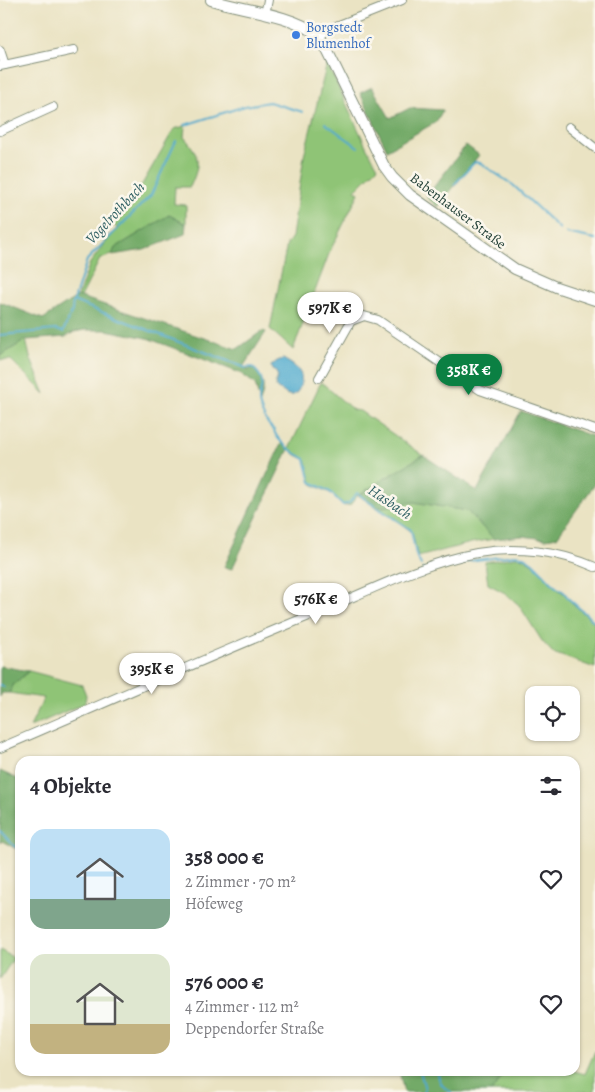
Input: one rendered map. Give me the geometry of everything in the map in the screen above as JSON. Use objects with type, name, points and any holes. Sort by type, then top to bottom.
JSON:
[{"type":"main road","name":"Babenhauser Straße","points":[[211,0],[301,25],[319,37],[384,166],[410,195],[515,269],[556,287],[595,300]]},
{"type":"street","points":[[265,14],[268,0]]},
{"type":"street","points":[[319,37],[329,29],[402,0]]},
{"type":"street","points":[[0,50],[2,66],[74,50]]},
{"type":"street","points":[[0,132],[54,107]]},
{"type":"street","points":[[569,127],[595,148]]},
{"type":"street","points":[[320,378],[351,321],[364,316],[378,320],[480,390],[595,430]]},
{"type":"street","points":[[0,748],[429,566],[476,553],[514,550],[568,557],[595,567]]},
{"type":"green space","points":[[327,63],[367,148],[378,167],[355,190],[359,193],[330,251],[293,350],[270,329],[287,244],[292,237],[304,156]]},
{"type":"green space","points":[[372,87],[390,118],[410,108],[443,110],[436,122],[387,150],[360,93]]},
{"type":"green space","points":[[185,126],[184,137],[194,150],[197,167],[190,187],[175,187],[174,204],[186,205],[186,224],[169,215],[115,248],[112,255],[100,259],[81,297],[78,296],[90,263],[117,228],[113,224],[133,200],[174,129]]},
{"type":"green space","points":[[466,145],[479,155],[438,207],[426,197]]},
{"type":"green space","points":[[169,215],[186,224],[185,234],[144,250],[112,255],[115,248]]},
{"type":"green space","points":[[78,296],[237,349],[262,331],[266,332],[243,367],[248,370],[253,368],[262,380],[263,392],[260,402],[255,384],[240,373],[147,338],[106,330],[85,330],[74,332],[66,337],[26,340],[0,356],[0,302],[43,319]]},
{"type":"green space","points":[[26,340],[30,357],[45,394],[11,360],[0,360],[0,356]]},
{"type":"green space","points":[[321,382],[353,410],[360,411],[423,455],[358,495],[350,505],[344,506],[332,494],[312,484],[306,460],[289,449]]},
{"type":"green space","points":[[521,411],[595,437],[595,484],[557,537],[546,539],[522,536],[494,539],[467,511],[414,502],[377,508],[358,495],[423,455],[477,491]]},
{"type":"green space","points":[[282,442],[289,449],[232,569],[224,567]]},
{"type":"green space","points":[[414,502],[467,511],[494,539],[418,557],[412,532],[375,507]]},
{"type":"green space","points":[[516,557],[524,558],[535,566],[595,623],[595,668],[553,653],[542,641],[519,605],[505,593],[488,584],[485,562]]},
{"type":"green space","points":[[0,666],[29,671],[14,684],[9,693],[2,693],[0,697]]},
{"type":"green space","points":[[29,671],[82,685],[86,695],[85,703],[30,727],[44,698],[9,693],[14,684]]},
{"type":"green space","points":[[0,771],[15,778],[15,848],[2,841],[0,843]]},
{"type":"green space","points":[[0,950],[14,958],[0,979]]},
{"type":"green space","points":[[595,1051],[595,1092],[491,1092],[503,1076],[580,1076],[580,1073],[585,1074]]},
{"type":"green space","points":[[400,1076],[503,1076],[491,1092],[404,1092]]},
{"type":"water","points":[[283,359],[296,367],[301,375],[299,389],[292,395],[287,395],[276,388],[275,385],[278,377],[271,366]]},
{"type":"waterway","name":"Vogelrothbach","points":[[185,125],[245,106],[269,102],[303,112]]},
{"type":"waterway","name":"Vogelrothbach","points":[[325,123],[358,147]]},
{"type":"waterway","name":"Vogelrothbach","points":[[74,300],[87,260],[151,195],[176,141]]},
{"type":"waterway","name":"Vogelrothbach","points":[[454,185],[475,162],[480,163],[513,185],[560,229]]},
{"type":"waterway","name":"Vogelrothbach","points":[[566,233],[595,239]]},
{"type":"waterway","name":"Hasbach","points":[[0,335],[56,330],[63,332],[72,311],[73,301],[246,368],[252,367],[262,381],[259,402],[264,416],[282,443],[305,459],[311,482],[330,492],[343,505],[349,503],[357,493],[411,530],[416,555],[421,565]]},
{"type":"waterway","name":"Hasbach","points":[[423,569],[425,572],[446,564],[514,555],[523,556],[533,563],[556,587],[564,592],[569,599],[595,622]]},
{"type":"waterway","points":[[0,685],[4,687]]},
{"type":"waterway","points":[[0,831],[15,847]]},
{"type":"waterway","points":[[421,1076],[424,1092]]},
{"type":"waterway","points":[[439,1076],[441,1084],[451,1092]]},
{"type":"place","name":"Borgstedt Blumenhof","points":[[296,35]]}]
